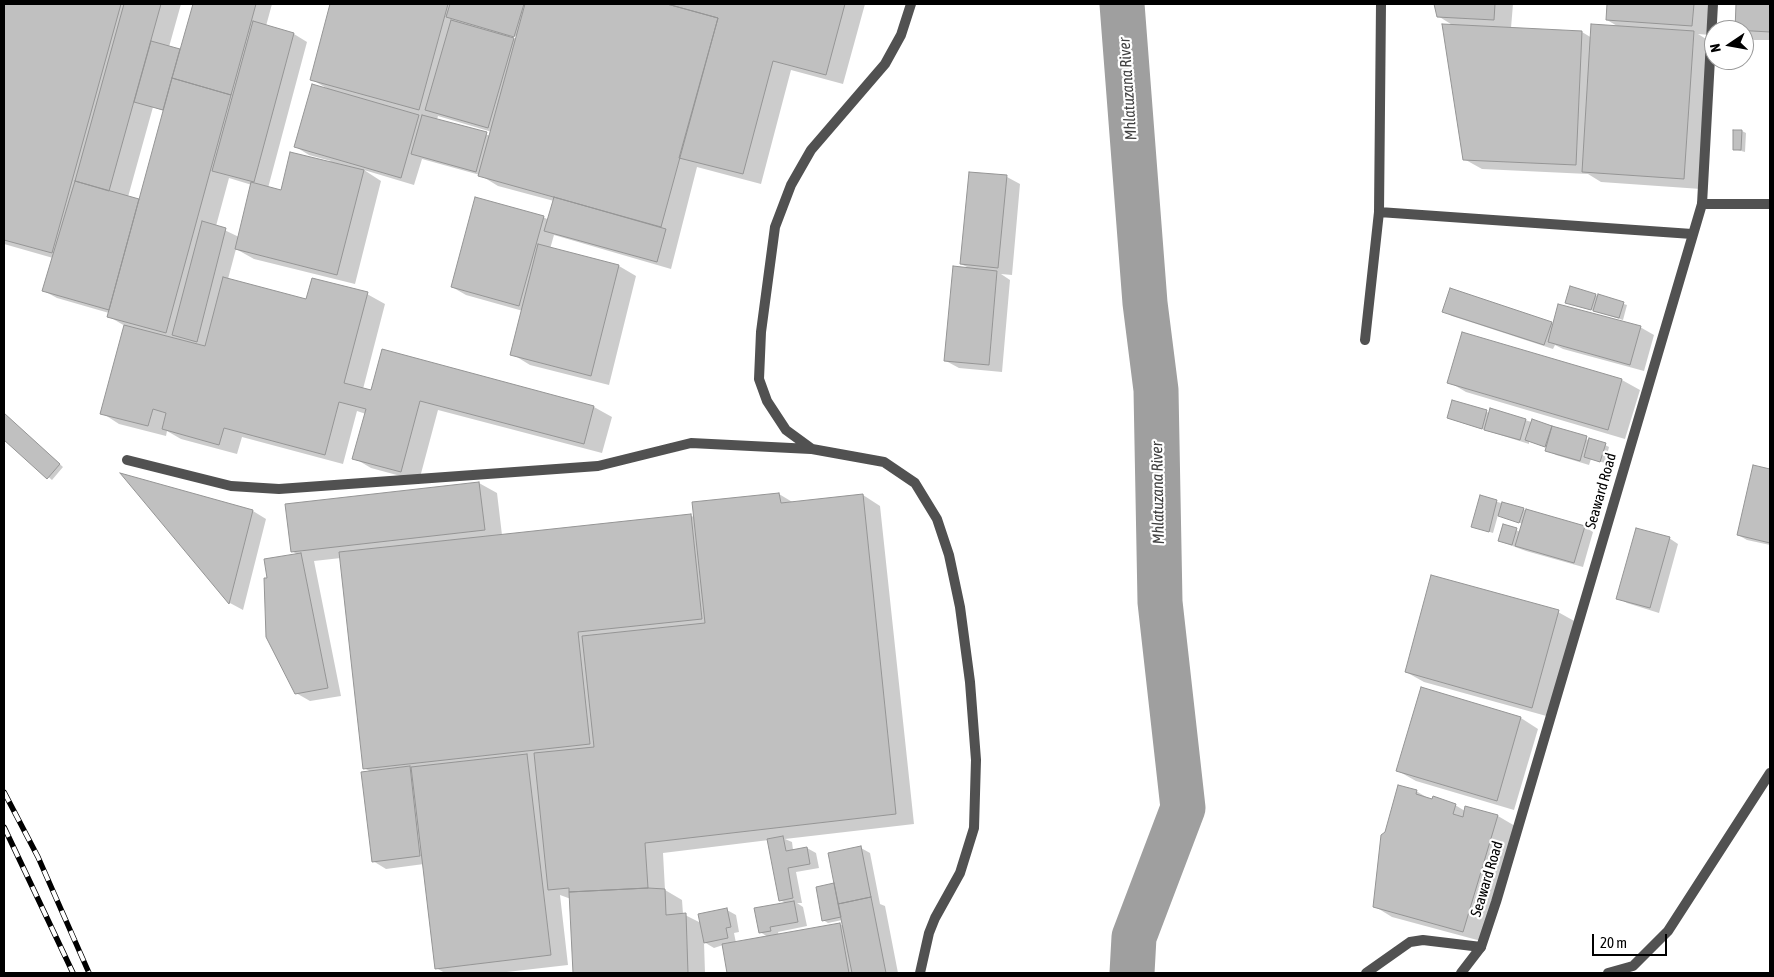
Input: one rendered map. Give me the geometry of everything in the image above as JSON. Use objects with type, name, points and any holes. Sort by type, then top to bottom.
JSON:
[{"type":"street","points":[[812,448],[786,430],[767,401],[759,379],[761,332],[775,226],[791,185],[811,150],[885,64],[901,35],[912,4]]},
{"type":"street","points":[[1365,340],[1380,212],[1381,4]]},
{"type":"street","name":"Seaward Road","points":[[1461,973],[1481,947],[1499,893],[1702,204],[1713,4]]},
{"type":"street","points":[[1702,204],[1770,204]]},
{"type":"street","points":[[1380,212],[1692,234]]},
{"type":"street","points":[[128,460],[231,486],[279,489],[598,466],[692,443],[812,448],[884,462],[914,483],[937,519],[949,555],[960,607],[970,682],[976,760],[974,828],[960,873],[935,918],[929,933],[920,973]]},
{"type":"street","points":[[1608,973],[1633,966],[1668,931],[1770,773]]},
{"type":"street","points":[[1366,973],[1410,942],[1423,940],[1481,947]]},
{"type":"building","points":[[4,4],[121,4],[52,253],[4,240]]},
{"type":"building","points":[[124,4],[161,4],[109,191],[75,181]]},
{"type":"building","points":[[193,4],[256,4],[231,95],[172,78]]},
{"type":"building","points":[[330,4],[448,4],[419,110],[310,80]]},
{"type":"building","points":[[450,4],[524,4],[514,37],[446,17]]},
{"type":"building","points":[[525,4],[667,4],[718,18],[661,227],[478,176]]},
{"type":"building","points":[[667,4],[845,4],[826,75],[773,61],[743,174],[679,158],[718,18]]},
{"type":"building","points":[[1434,4],[1495,4],[1494,20],[1437,17]]},
{"type":"building","points":[[1607,4],[1694,4],[1692,26],[1606,20]]},
{"type":"building","points":[[1736,4],[1770,4],[1770,32],[1754,31],[1754,20],[1735,20]]},
{"type":"building","points":[[451,20],[514,38],[488,128],[425,110]]},
{"type":"building","points":[[253,21],[294,33],[254,182],[212,171]]},
{"type":"building","points":[[1442,24],[1582,31],[1576,165],[1463,160]]},
{"type":"building","points":[[1591,24],[1694,31],[1684,179],[1582,172]]},
{"type":"building","points":[[151,41],[180,49],[163,110],[134,102]]},
{"type":"building","points":[[172,78],[231,95],[166,333],[107,317]]},
{"type":"building","points":[[312,84],[419,115],[401,178],[294,147]]},
{"type":"building","points":[[422,115],[487,132],[476,172],[411,154]]},
{"type":"building","points":[[1733,130],[1742,130],[1741,150],[1733,150]]},
{"type":"building","points":[[290,152],[364,170],[337,275],[235,249],[251,182],[281,190]]},
{"type":"building","points":[[969,172],[1007,175],[998,268],[960,264]]},
{"type":"building","points":[[75,181],[139,199],[109,310],[42,291]]},
{"type":"building","points":[[475,197],[544,216],[519,306],[451,287]]},
{"type":"building","points":[[554,197],[666,229],[657,262],[544,231]]},
{"type":"building","points":[[202,221],[226,228],[197,342],[172,335]]},
{"type":"building","points":[[538,244],[619,265],[591,376],[510,355]]},
{"type":"building","points":[[953,266],[997,271],[989,365],[944,361]]},
{"type":"building","points":[[223,277],[306,299],[312,278],[368,292],[344,383],[371,390],[382,349],[594,406],[584,444],[420,401],[401,472],[352,459],[366,409],[339,402],[325,455],[224,428],[219,445],[162,429],[166,413],[153,409],[148,426],[100,414],[124,325],[205,346]]},
{"type":"building","points":[[1570,286],[1596,294],[1591,310],[1565,303]]},
{"type":"building","points":[[1450,288],[1552,322],[1544,345],[1442,312]]},
{"type":"building","points":[[1598,294],[1624,302],[1619,318],[1593,311]]},
{"type":"building","points":[[1558,304],[1641,326],[1630,365],[1548,342]]},
{"type":"building","points":[[1462,332],[1622,379],[1608,430],[1447,383]]},
{"type":"building","points":[[1452,400],[1487,410],[1482,429],[1447,418]]},
{"type":"building","points":[[1490,408],[1526,419],[1520,440],[1484,430]]},
{"type":"building","points":[[4,413],[60,464],[47,479],[4,440]]},
{"type":"building","points":[[1532,419],[1552,426],[1545,447],[1525,440]]},
{"type":"building","points":[[1552,426],[1587,436],[1580,461],[1545,451]]},
{"type":"building","points":[[1589,438],[1606,443],[1600,462],[1584,457]]},
{"type":"building","points":[[1753,465],[1770,469],[1770,543],[1737,535]]},
{"type":"building","points":[[120,473],[253,510],[229,604]]},
{"type":"building","points":[[479,482],[485,530],[291,552],[285,504]]},
{"type":"building","points":[[779,493],[781,503],[863,494],[896,814],[645,843],[648,888],[569,892],[569,888],[548,890],[534,753],[594,747],[582,636],[705,623],[692,502]]},
{"type":"building","points":[[1480,495],[1497,500],[1489,532],[1471,527]]},
{"type":"building","points":[[1502,502],[1524,508],[1519,523],[1498,516]]},
{"type":"building","points":[[1526,509],[1585,526],[1574,563],[1515,546]]},
{"type":"building","points":[[691,514],[702,619],[578,632],[590,744],[363,769],[339,552]]},
{"type":"building","points":[[1503,524],[1517,528],[1512,545],[1498,541]]},
{"type":"building","points":[[1636,528],[1670,537],[1650,608],[1616,599]]},
{"type":"building","points":[[301,553],[328,688],[295,694],[266,637],[264,578],[267,578],[264,559]]},
{"type":"building","points":[[1431,575],[1559,610],[1532,708],[1405,672]]},
{"type":"building","points":[[1421,687],[1521,717],[1497,801],[1396,771]]},
{"type":"building","points":[[527,754],[551,955],[435,969],[411,767]]},
{"type":"building","points":[[410,766],[420,856],[372,862],[361,772]]},
{"type":"building","points":[[1398,785],[1417,790],[1416,794],[1432,799],[1433,796],[1456,804],[1453,814],[1463,817],[1465,806],[1498,815],[1463,932],[1373,907],[1381,835],[1385,832]]},
{"type":"building","points":[[783,836],[786,851],[807,847],[810,864],[788,868],[793,898],[779,901],[767,839]]},
{"type":"building","points":[[861,846],[871,897],[838,904],[828,853]]},
{"type":"building","points":[[834,883],[841,917],[822,921],[816,887]]},
{"type":"building","points":[[648,888],[665,889],[666,915],[686,913],[688,973],[573,973],[569,892]]},
{"type":"building","points":[[871,897],[886,973],[852,973],[838,904]]},
{"type":"building","points":[[794,901],[798,922],[770,927],[771,931],[759,933],[754,908]]},
{"type":"building","points":[[727,908],[731,927],[726,928],[728,938],[704,943],[698,914]]},
{"type":"building","points":[[840,923],[849,973],[727,973],[722,944]]},
{"type":"waterway","name":"Mhlatuzana River","points":[[1122,4],[1145,303],[1156,390],[1160,602],[1183,808],[1134,937],[1132,973]]},
{"type":"railway","points":[[4,792],[38,857],[89,973]]},
{"type":"railway","points":[[4,827],[73,973]]}]
